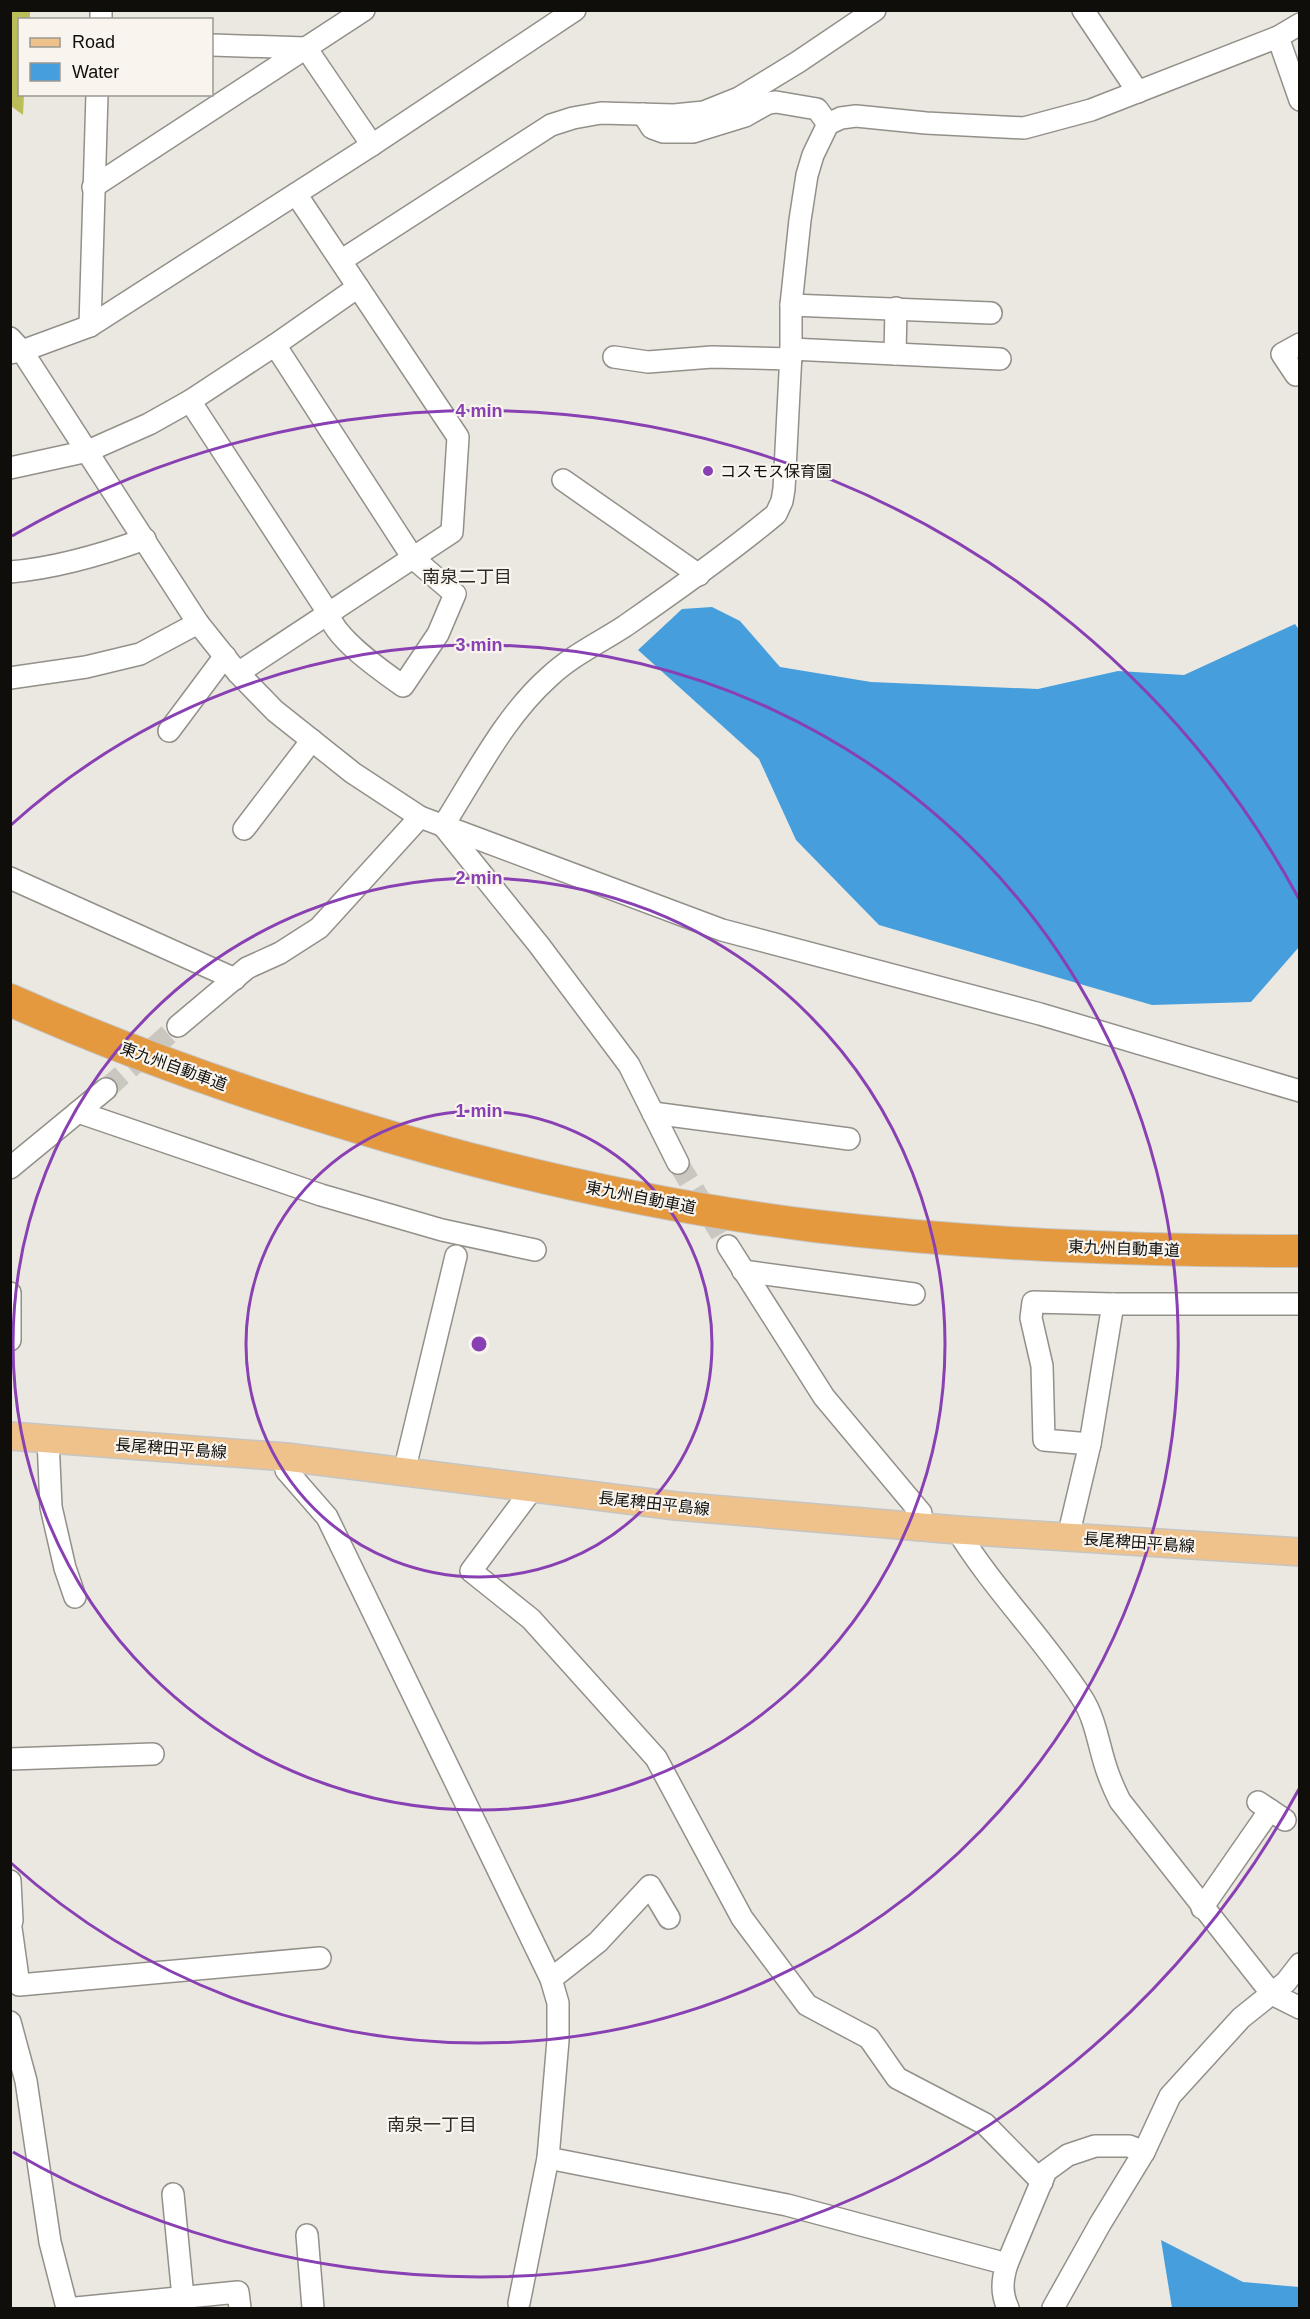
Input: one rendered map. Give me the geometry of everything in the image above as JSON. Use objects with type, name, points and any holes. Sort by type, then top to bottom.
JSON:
[{"type":"highway","name":"東九州自動車道","points":[[10,1000],[59,1022],[202,1077],[316,1115],[437,1152],[561,1181],[675,1204],[813,1226],[994,1243],[1182,1251],[1299,1251]]},
{"type":"main road","name":"長尾稗田平島線","points":[[10,1436],[286,1457],[675,1506],[957,1530],[1299,1552]]},
{"type":"street","points":[[93,187],[364,10]]},
{"type":"street","points":[[575,10],[372,145],[90,326],[14,347],[88,451],[198,623],[238,673],[275,711],[353,773],[420,817],[722,930],[1040,1014],[1299,1091]]},
{"type":"street","points":[[342,260],[551,125],[601,113],[674,115],[705,112],[739,98],[807,57],[875,10]]},
{"type":"street","points":[[1083,10],[1138,92]]},
{"type":"street","points":[[443,826],[513,717],[548,677],[581,652],[699,575],[776,514],[784,489],[791,354],[791,305],[807,175],[813,155],[828,124],[841,118],[856,116],[926,123],[1024,128],[1091,110],[1278,37],[1299,24]]},
{"type":"street","points":[[1278,37],[1299,100]]},
{"type":"street","points":[[213,45],[306,48]]},
{"type":"street","points":[[306,48],[372,145]]},
{"type":"street","points":[[90,326],[98,96]]},
{"type":"street","points":[[643,114],[652,128],[663,132],[693,132],[745,116],[768,103],[776,102],[817,109],[828,124]]},
{"type":"street","points":[[238,673],[452,532],[458,437],[296,194]]},
{"type":"street","points":[[10,468],[88,451],[149,424],[190,401],[358,287]]},
{"type":"street","points":[[791,305],[991,313]]},
{"type":"street","points":[[895,354],[897,308]]},
{"type":"street","points":[[1296,375],[1282,354],[1299,344]]},
{"type":"street","points":[[190,401],[329,614],[332,625],[367,660],[403,687],[438,634],[455,594],[413,558],[275,345]]},
{"type":"street","points":[[614,357],[648,362],[791,354],[895,354],[1000,359]]},
{"type":"street","points":[[563,480],[699,575]]},
{"type":"street","points":[[10,572],[68,564],[98,556],[145,538]]},
{"type":"street","points":[[10,678],[86,667],[140,654],[198,623]]},
{"type":"street","points":[[169,731],[225,656]]},
{"type":"street","points":[[244,829],[312,740]]},
{"type":"street","points":[[178,1026],[247,969],[280,953],[318,928],[420,817]]},
{"type":"street","points":[[443,826],[539,945],[629,1065],[678,1163]]},
{"type":"street","points":[[10,878],[235,979]]},
{"type":"street","points":[[10,1168],[106,1089]]},
{"type":"street","points":[[78,1112],[321,1195],[441,1230],[535,1250]]},
{"type":"street","points":[[653,1113],[849,1139]]},
{"type":"street","points":[[728,1246],[824,1397],[921,1513],[922,1527]]},
{"type":"street","points":[[404,1472],[456,1256]]},
{"type":"street","points":[[743,1271],[914,1294]]},
{"type":"street","points":[[10,1293],[12,1299],[10,1340]]},
{"type":"street","points":[[1090,1444],[1044,1440],[1042,1365],[1031,1318],[1033,1302],[1299,1304]]},
{"type":"street","points":[[1068,1537],[1090,1444],[1113,1304]]},
{"type":"street","points":[[48,1439],[51,1507],[65,1568],[75,1597]]},
{"type":"street","points":[[286,1457],[286,1470],[327,1517],[551,1979],[558,2003],[558,2040],[548,2158],[519,2303]]},
{"type":"street","points":[[533,1488],[471,1571],[531,1619],[656,1758],[742,1918],[807,2005],[869,2038],[897,2078],[985,2124],[1042,2182]]},
{"type":"street","points":[[957,1530],[977,1563],[1047,1648],[1084,1701],[1108,1775],[1120,1801],[1272,1994],[1299,2008]]},
{"type":"street","points":[[10,1759],[153,1754]]},
{"type":"street","points":[[1202,1908],[1271,1811]]},
{"type":"street","points":[[10,1881],[11,1921],[19,1985],[320,1958]]},
{"type":"street","points":[[551,1979],[598,1942],[650,1886],[669,1918]]},
{"type":"street","points":[[1053,2308],[1144,2152],[1170,2096],[1241,2018],[1286,1982],[1299,1964]]},
{"type":"street","points":[[10,2022],[26,2081],[50,2242],[67,2308]]},
{"type":"street","points":[[1008,2308],[1002,2296],[1003,2276],[1046,2171],[1068,2155],[1095,2146],[1129,2146],[1144,2152]]},
{"type":"street","points":[[548,2158],[787,2205],[1007,2264]]},
{"type":"street","points":[[173,2194],[183,2297]]},
{"type":"street","points":[[307,2235],[313,2308]]},
{"type":"street","points":[[76,2308],[144,2305],[183,2297],[238,2292],[240,2308]]},
{"type":"shaded area","points":[[10,11],[30,11],[30,18],[18,18],[18,96],[24,96],[23,115],[11,106]]},
{"type":"water","points":[[712,607],[740,621],[780,667],[871,682],[1038,689],[1118,671],[1184,675],[1295,624],[1300,631],[1299,947],[1251,1002],[1152,1005],[879,925],[796,840],[759,759],[638,650],[682,609]]},
{"type":"water","points":[[1161,2240],[1243,2282],[1299,2287],[1299,2308],[1172,2308]]},
{"type":"tunnel","points":[[106,1089],[178,1026]]},
{"type":"tunnel","points":[[678,1163],[728,1246]]},
{"type":"place","name":"コスモス保育園","points":[[708,471]]},
{"type":"district","name":"南泉二丁目","points":[[467,577]]},
{"type":"district","name":"南泉一丁目","points":[[432,2125]]}]
